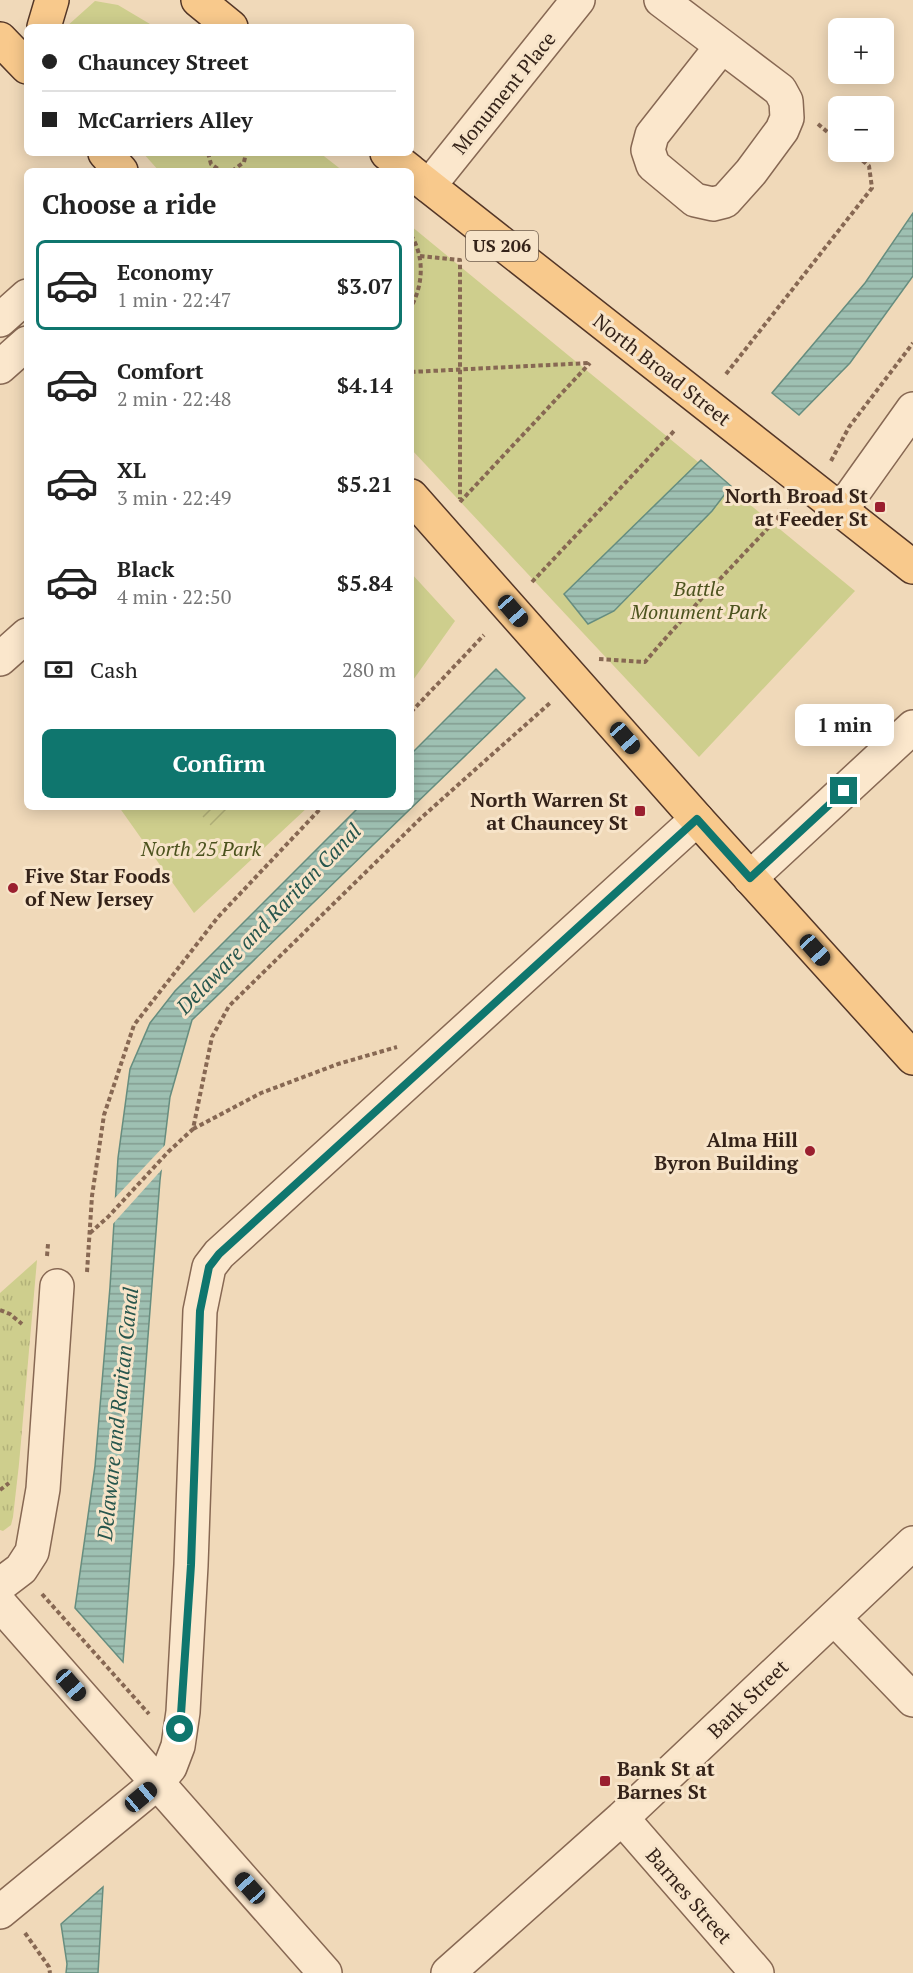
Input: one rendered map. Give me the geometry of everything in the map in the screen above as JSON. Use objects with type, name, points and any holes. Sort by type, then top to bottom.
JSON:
[{"type":"main road","points":[[45,24],[52,0]]},
{"type":"main road","points":[[198,0],[222,17]]},
{"type":"main road","points":[[0,39],[24,64]]},
{"type":"main road","points":[[108,156],[118,168]]},
{"type":"main road","name":"North Broad Street","points":[[391,156],[406,168]]},
{"type":"main road","name":"North Broad Street","points":[[416,176],[913,567]]},
{"type":"main road","points":[[414,499],[697,819],[913,1058]]},
{"type":"street","name":"Monument Place","points":[[416,176],[578,0]]},
{"type":"street","points":[[661,0],[722,46],[780,90],[786,101],[787,118],[782,130],[751,172],[725,201],[712,204],[695,200],[654,165],[648,150],[652,135],[722,46]]},
{"type":"street","points":[[0,320],[24,299]]},
{"type":"street","points":[[0,367],[24,346]]},
{"type":"street","points":[[841,510],[913,409]]},
{"type":"street","points":[[0,659],[24,638]]},
{"type":"street","points":[[750,878],[913,727]]},
{"type":"street","points":[[12,1921],[158,1783],[170,1767],[177,1746],[183,1712],[191,1565],[200,1311],[209,1267],[219,1254],[697,819]]},
{"type":"street","points":[[0,1585],[21,1569],[32,1552],[43,1489],[57,1286]]},
{"type":"street","name":"Bank Street","points":[[448,1973],[622,1818],[913,1543]]},
{"type":"street","points":[[0,1604],[325,1973]]},
{"type":"street","points":[[834,1618],[913,1700]]},
{"type":"street","name":"Barnes Street","points":[[622,1818],[757,1973]]},
{"type":"path","points":[[209,156],[211,164],[217,168]]},
{"type":"path","points":[[239,167],[244,162],[245,156]]},
{"type":"path","points":[[726,374],[872,188],[869,166],[864,162]]},
{"type":"path","points":[[414,242],[420,256],[422,276],[414,302]]},
{"type":"path","points":[[414,372],[460,369],[590,363],[460,503],[460,369],[460,260],[420,256]]},
{"type":"path","points":[[830,463],[849,427],[913,344]]},
{"type":"path","points":[[532,583],[675,430]]},
{"type":"path","points":[[594,664],[600,658],[645,662],[686,614],[781,514]]},
{"type":"path","points":[[414,709],[484,635]]},
{"type":"path","points":[[193,1129],[212,1037],[229,1006],[421,818],[554,698]]},
{"type":"path","points":[[319,810],[218,917],[134,1025],[104,1115],[92,1196],[90,1233],[193,1129],[261,1093],[394,1046],[441,1052]]},
{"type":"path","points":[[12,1921],[49,1966],[50,1973]]},
{"type":"green space","points":[[95,1],[118,5],[150,24],[69,24]]},
{"type":"green space","points":[[146,156],[324,156],[339,168],[156,168]]},
{"type":"green space","name":"Battle Monument Park","points":[[414,228],[855,591],[699,757],[414,452]]},
{"type":"green space","points":[[414,576],[455,621],[414,679]]},
{"type":"green space","name":"North 25 Park","points":[[121,810],[305,810],[194,913]]},
{"type":"green space","points":[[197,810],[232,810],[212,827]]},
{"type":"green space","points":[[37,1260],[13,1517],[11,1525],[3,1531],[0,1530],[0,1293]]},
{"type":"water","points":[[913,213],[913,276],[850,363],[799,415],[772,393],[865,283]]},
{"type":"water","points":[[701,460],[731,486],[712,511],[614,611],[588,624],[564,594]]},
{"type":"water","points":[[496,669],[525,698],[414,805],[414,751]]},
{"type":"water","name":"Delaware and Raritan Canal","points":[[356,810],[409,810],[192,1020],[170,1097],[160,1180],[123,1662],[75,1608],[95,1466],[118,1158],[130,1069],[150,1023],[175,991]]},
{"type":"water","points":[[103,1887],[98,1973],[66,1973],[67,1964],[61,1924]]},
{"type":"pier","points":[[167,1143],[165,1166],[111,1226],[112,1201]]},
{"type":"place","name":"North Broad St at Feeder St","points":[[880,507]]},
{"type":"place","name":"North Warren St at Chauncey St","points":[[640,811]]},
{"type":"place","name":"Five Star Foods of New Jersey","points":[[13,888]]},
{"type":"place","name":"Alma Hill Byron Building","points":[[810,1151]]},
{"type":"place","name":"Bank St at Barnes St","points":[[605,1781]]},
{"type":"route","points":[[180,1729],[183,1712],[191,1565],[200,1311],[209,1267],[219,1254],[697,819],[750,878],[844,791]]}]
